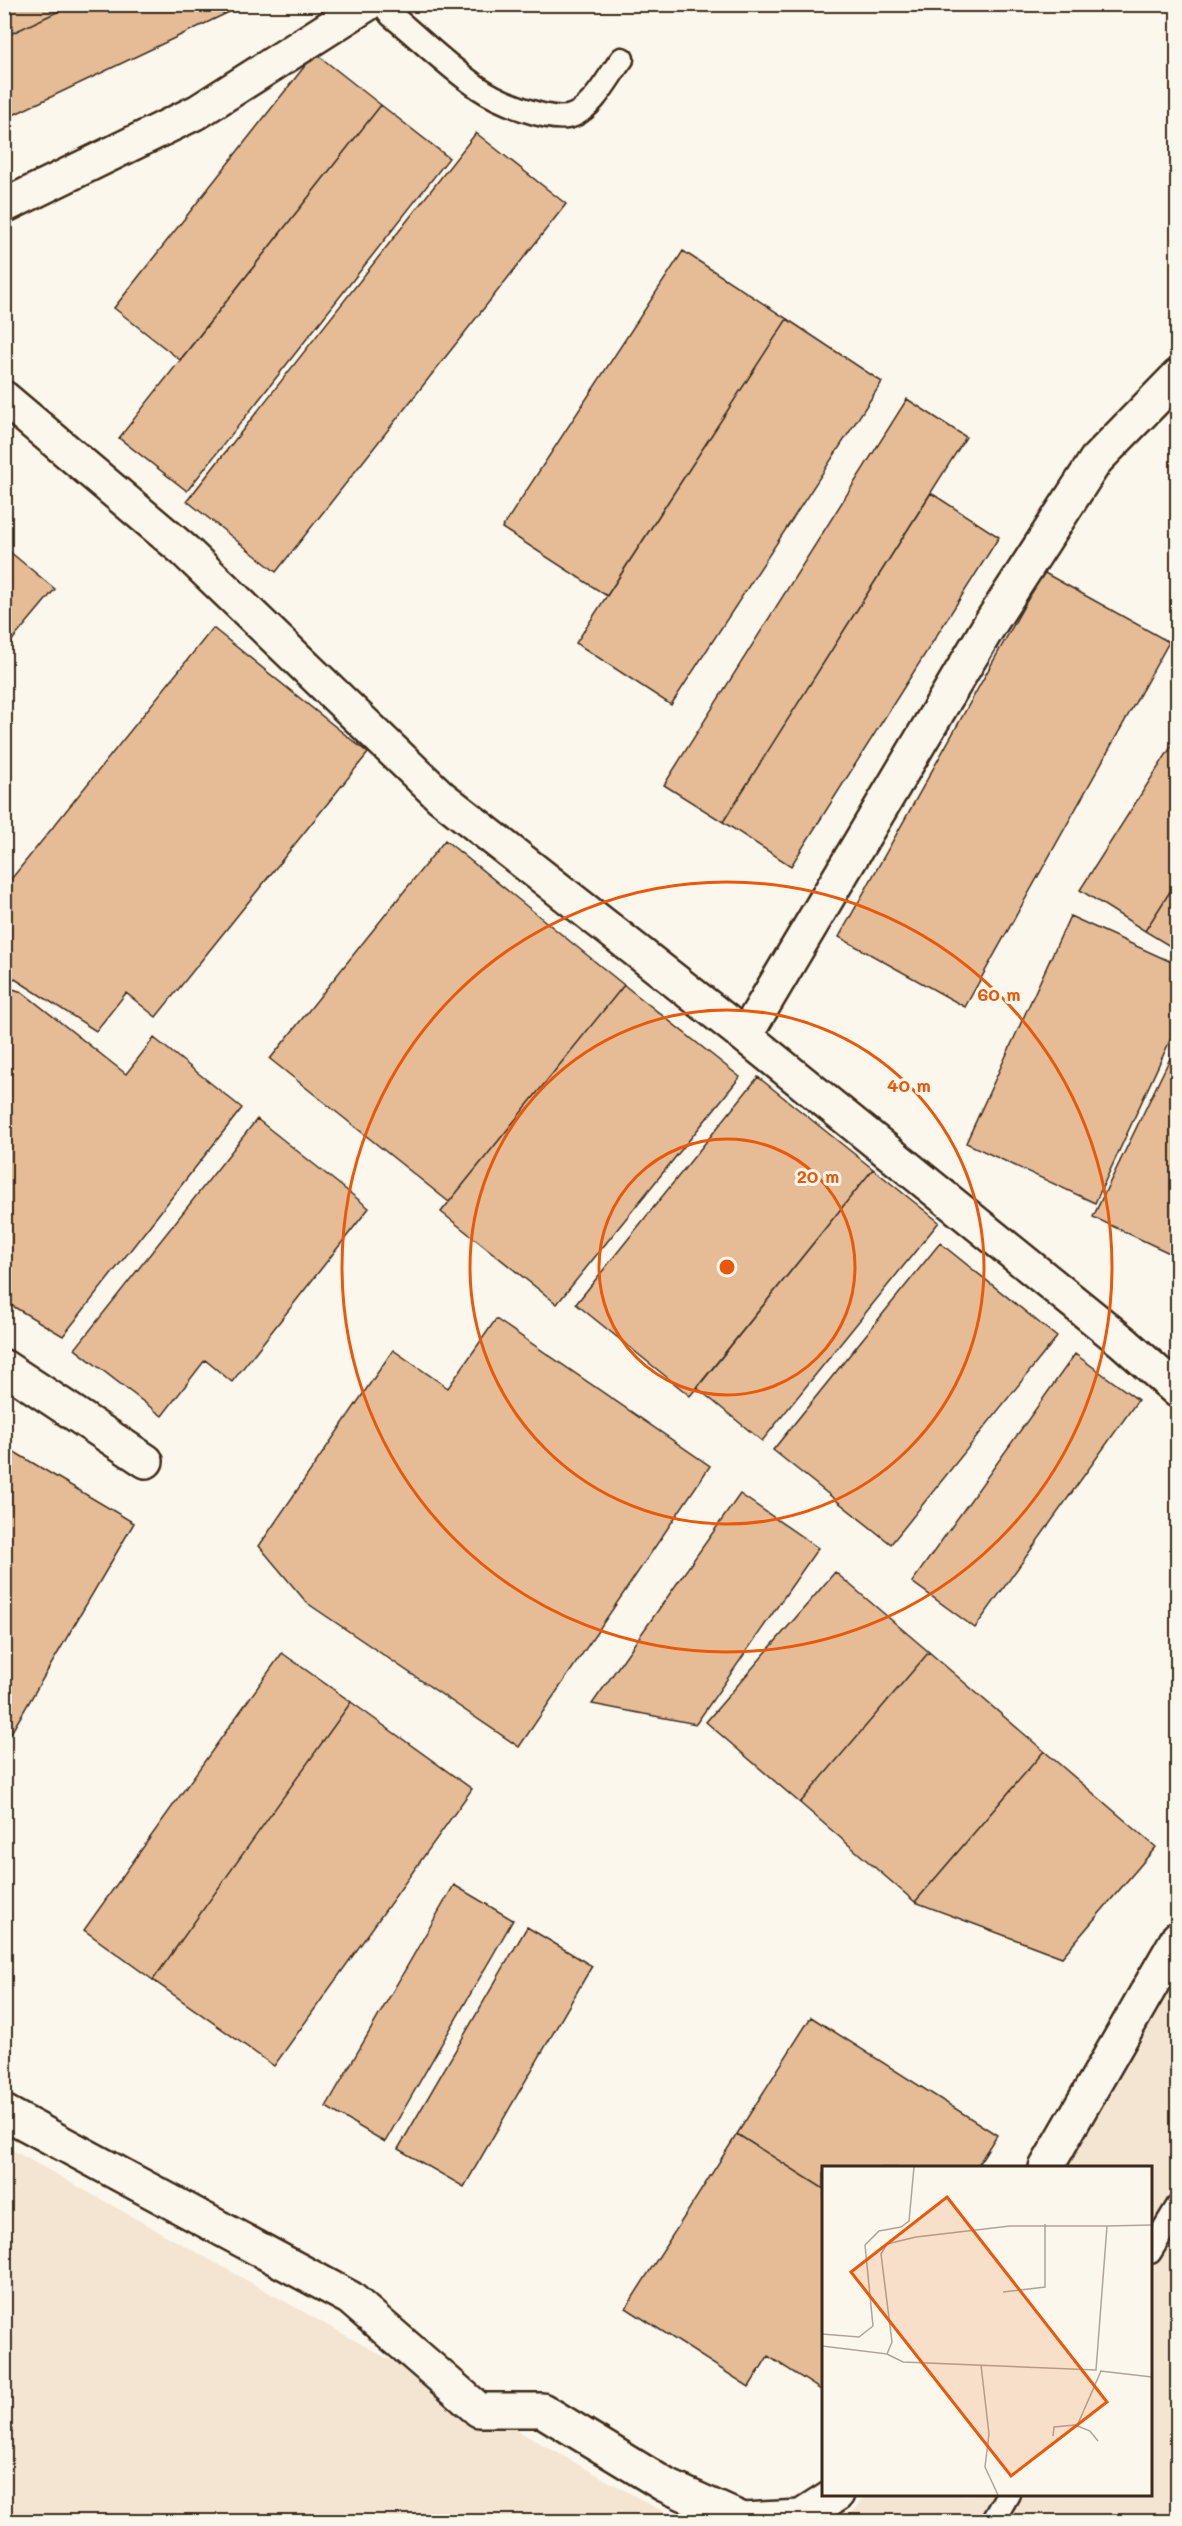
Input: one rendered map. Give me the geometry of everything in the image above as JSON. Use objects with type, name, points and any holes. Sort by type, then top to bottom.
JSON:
[{"type":"street","points":[[4,206],[199,111],[367,4]]},
{"type":"street","points":[[745,1036],[990,624],[1096,460],[1178,376]]},
{"type":"street","points":[[4,398],[186,550],[441,797],[745,1036],[1123,1342],[1178,1391]]},
{"type":"street","points":[[4,1367],[146,1461]]},
{"type":"street","points":[[1047,2166],[1178,1938]]},
{"type":"street","points":[[4,2112],[350,2298],[479,2410],[542,2410],[665,2485],[743,2520],[801,2517],[834,2496]]},
{"type":"lane","points":[[383,4],[391,15],[480,89],[515,105],[557,119],[566,118],[583,110],[622,59]]},
{"type":"lane","points":[[1152,2249],[1178,2206]]},
{"type":"lane","points":[[992,2522],[1007,2496]]},
{"type":"shaded area","points":[[1177,1965],[1177,2521],[846,2522],[864,2496],[1152,2496],[1152,2166],[1061,2166]]},
{"type":"shaded area","points":[[5,2146],[680,2521],[5,2521]]},
{"type":"building","points":[[4,4],[74,4],[4,37]]},
{"type":"building","points":[[74,4],[246,4],[11,116],[4,103],[4,37]]},
{"type":"building","points":[[315,53],[381,105],[180,360],[114,308]]},
{"type":"building","points":[[381,105],[449,158],[187,491],[119,438]]},
{"type":"building","points":[[476,133],[566,204],[276,572],[187,501]]},
{"type":"building","points":[[683,251],[787,319],[607,596],[502,528]]},
{"type":"building","points":[[787,319],[882,382],[671,705],[576,643]]},
{"type":"building","points":[[907,399],[966,437],[723,822],[664,785]]},
{"type":"building","points":[[931,493],[999,537],[791,866],[723,822]]},
{"type":"building","points":[[4,547],[55,589],[4,650]]},
{"type":"building","points":[[1043,572],[1169,642],[965,1007],[839,937]]},
{"type":"building","points":[[213,628],[368,753],[156,1017],[126,993],[96,1031],[4,972],[4,888]]},
{"type":"building","points":[[1178,736],[1178,879],[1145,931],[1080,890]]},
{"type":"building","points":[[445,840],[624,985],[449,1202],[270,1059]]},
{"type":"building","points":[[1178,879],[1178,951],[1145,931]]},
{"type":"building","points":[[1070,916],[1178,965],[1178,1023],[1095,1203],[966,1143]]},
{"type":"building","points":[[624,985],[740,1077],[557,1304],[441,1212]]},
{"type":"building","points":[[4,986],[22,992],[126,1074],[154,1038],[242,1108],[63,1336],[4,1301]]},
{"type":"building","points":[[1178,1042],[1178,1257],[1093,1217]]},
{"type":"building","points":[[758,1077],[873,1169],[690,1396],[576,1304]]},
{"type":"building","points":[[257,1119],[369,1208],[232,1382],[205,1360],[162,1416],[75,1349]]},
{"type":"building","points":[[873,1169],[939,1222],[762,1441],[697,1388]]},
{"type":"building","points":[[940,1243],[1057,1337],[891,1544],[773,1450]]},
{"type":"building","points":[[496,1319],[710,1466],[519,1747],[307,1603],[259,1546],[393,1350],[448,1388]]},
{"type":"building","points":[[1075,1354],[1138,1400],[975,1628],[912,1582]]},
{"type":"building","points":[[11,1450],[134,1523],[4,1745],[4,1461]]},
{"type":"building","points":[[740,1494],[818,1548],[696,1724],[592,1704]]},
{"type":"building","points":[[835,1572],[929,1652],[800,1803],[706,1722]]},
{"type":"building","points":[[929,1652],[1044,1751],[915,1902],[800,1803]]},
{"type":"building","points":[[282,1653],[351,1702],[153,1980],[84,1930]]},
{"type":"building","points":[[351,1702],[472,1789],[274,2066],[153,1980]]},
{"type":"building","points":[[1044,1751],[1156,1847],[1062,1957],[915,1902]]},
{"type":"building","points":[[454,1885],[513,1920],[385,2142],[326,2107]]},
{"type":"building","points":[[527,1927],[592,1966],[464,2187],[398,2149]]},
{"type":"building","points":[[811,2017],[997,2135],[977,2166],[822,2166],[822,2188],[737,2134]]},
{"type":"building","points":[[737,2134],[822,2188],[822,2391],[768,2356],[749,2387],[626,2308]]}]
